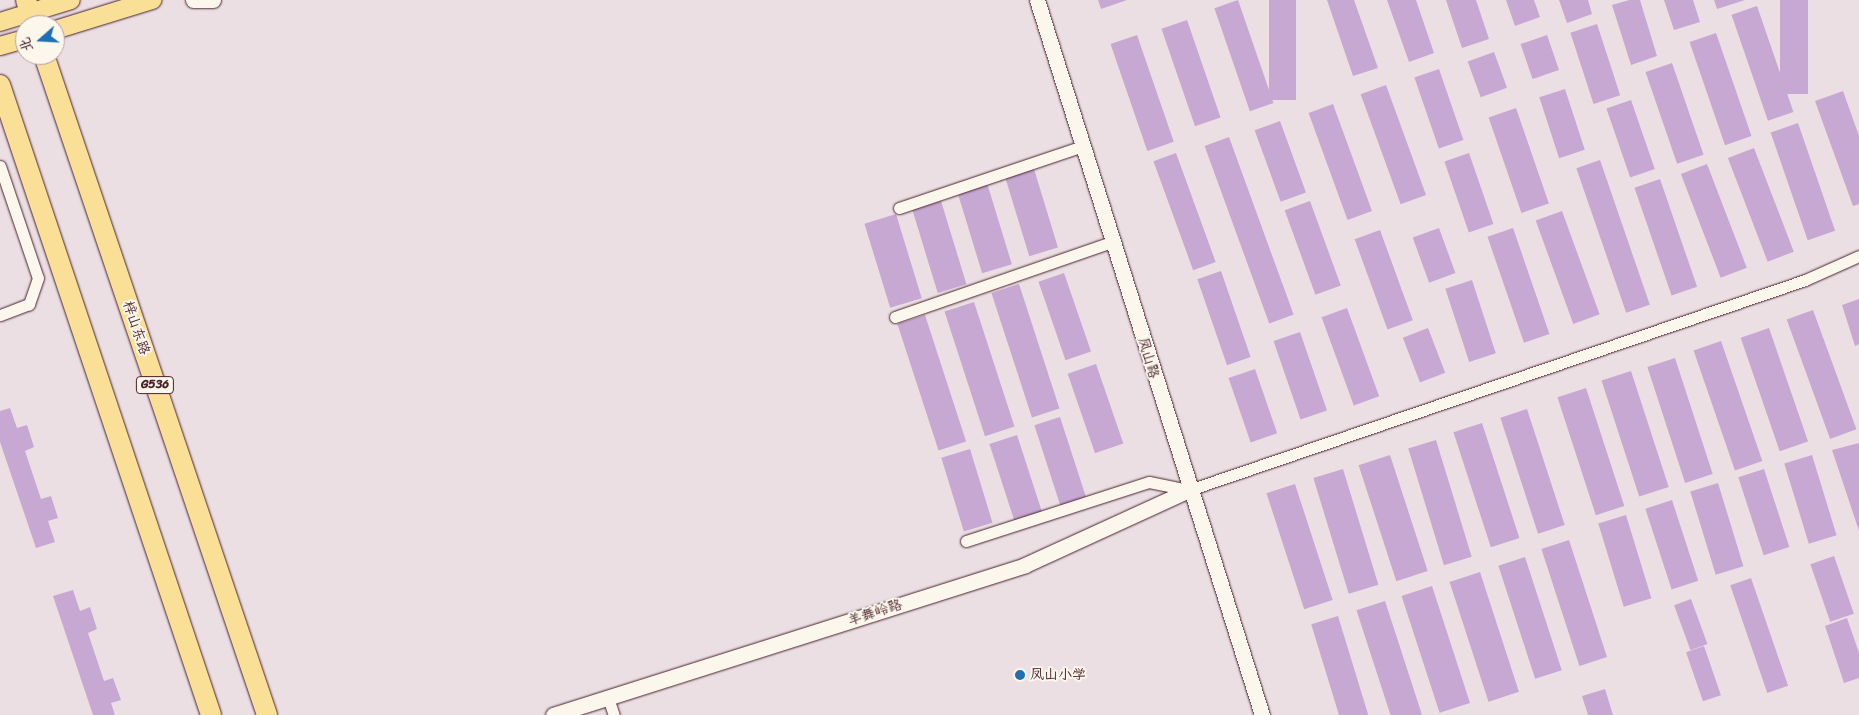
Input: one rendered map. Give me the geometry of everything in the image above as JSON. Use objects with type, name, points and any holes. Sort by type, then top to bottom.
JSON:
[{"type":"highway","name":"梓山东路","points":[[47,65],[267,715]]},
{"type":"highway","points":[[0,84],[211,715]]},
{"type":"main road","points":[[0,22],[71,0]]},
{"type":"main road","points":[[65,27],[152,0]]},
{"type":"main road","points":[[0,46],[15,42]]},
{"type":"street","points":[[193,0],[214,0]]},
{"type":"street","name":"凤山路","points":[[1037,0],[1080,147],[1112,242],[1188,490],[1262,715]]},
{"type":"street","points":[[899,208],[1080,147]]},
{"type":"street","points":[[0,166],[38,278],[29,304],[0,315]]},
{"type":"street","points":[[894,317],[1112,242]]},
{"type":"street","points":[[966,541],[1149,482],[1188,490],[1795,283],[1859,256]]},
{"type":"street","name":"羊舞岭路","points":[[553,715],[1025,565],[1188,490]]},
{"type":"street","points":[[608,698],[614,715]]},
{"type":"building","points":[[1098,0],[1127,0],[1101,9]]},
{"type":"building","points":[[1238,0],[1273,103],[1250,111],[1214,8]]},
{"type":"building","points":[[1269,0],[1296,0],[1296,100],[1269,100]]},
{"type":"building","points":[[1327,0],[1354,0],[1378,68],[1353,76]]},
{"type":"building","points":[[1387,0],[1416,0],[1434,53],[1409,62]]},
{"type":"building","points":[[1446,0],[1476,0],[1489,39],[1462,48]]},
{"type":"building","points":[[1506,0],[1534,0],[1540,17],[1515,26]]},
{"type":"building","points":[[1559,0],[1588,0],[1592,14],[1567,23]]},
{"type":"building","points":[[1629,0],[1640,0],[1657,56],[1631,65],[1612,5]]},
{"type":"building","points":[[1664,0],[1693,0],[1700,22],[1674,30]]},
{"type":"building","points":[[1714,0],[1745,0],[1717,9]]},
{"type":"building","points":[[1780,0],[1808,0],[1808,94],[1780,94]]},
{"type":"building","points":[[1757,6],[1793,112],[1768,121],[1731,15]]},
{"type":"building","points":[[1187,20],[1221,117],[1195,126],[1161,29]]},
{"type":"building","points":[[1597,24],[1620,95],[1594,104],[1570,33]]},
{"type":"building","points":[[1716,33],[1751,136],[1725,145],[1690,42]]},
{"type":"building","points":[[1137,35],[1174,142],[1147,151],[1111,44]]},
{"type":"building","points":[[1547,35],[1559,70],[1533,79],[1521,44]]},
{"type":"building","points":[[1494,52],[1507,88],[1481,97],[1468,62]]},
{"type":"building","points":[[1672,63],[1704,155],[1677,164],[1646,72]]},
{"type":"building","points":[[1439,69],[1463,140],[1439,148],[1414,77]]},
{"type":"building","points":[[1386,85],[1426,195],[1401,204],[1361,94]]},
{"type":"building","points":[[1565,89],[1585,150],[1559,158],[1539,97]]},
{"type":"building","points":[[1843,91],[1859,136],[1859,204],[1853,206],[1815,101]]},
{"type":"building","points":[[1631,100],[1655,169],[1630,177],[1606,108]]},
{"type":"building","points":[[1333,104],[1372,211],[1348,220],[1309,113]]},
{"type":"building","points":[[1516,108],[1549,203],[1521,213],[1489,117]]},
{"type":"building","points":[[1280,121],[1306,192],[1281,202],[1255,130]]},
{"type":"building","points":[[1798,123],[1835,231],[1808,240],[1771,132]]},
{"type":"building","points":[[1229,137],[1294,315],[1269,323],[1205,146]]},
{"type":"building","points":[[1754,148],[1794,252],[1768,262],[1728,158]]},
{"type":"building","points":[[1176,153],[1216,262],[1193,270],[1153,161]]},
{"type":"building","points":[[1469,153],[1493,224],[1469,232],[1444,161]]},
{"type":"building","points":[[1600,160],[1650,305],[1626,313],[1576,168]]},
{"type":"building","points":[[1707,164],[1747,268],[1721,278],[1681,174]]},
{"type":"building","points":[[1034,169],[1058,247],[1029,256],[1005,178]]},
{"type":"building","points":[[1660,179],[1697,287],[1672,296],[1634,188]]},
{"type":"building","points":[[987,183],[1012,264],[982,273],[957,192]]},
{"type":"building","points":[[941,201],[966,284],[938,293],[912,210]]},
{"type":"building","points":[[1310,201],[1341,286],[1315,295],[1285,210]]},
{"type":"building","points":[[1562,211],[1600,314],[1573,324],[1536,221]]},
{"type":"building","points":[[896,214],[922,298],[890,308],[864,224]]},
{"type":"building","points":[[1439,228],[1455,273],[1429,283],[1413,238]]},
{"type":"building","points":[[1513,228],[1549,334],[1524,343],[1487,237]]},
{"type":"building","points":[[1380,230],[1413,320],[1387,329],[1355,239]]},
{"type":"building","points":[[1221,271],[1251,357],[1227,365],[1197,279]]},
{"type":"building","points":[[1064,273],[1091,351],[1065,360],[1038,282]]},
{"type":"building","points":[[1472,280],[1496,353],[1469,362],[1445,289]]},
{"type":"building","points":[[1019,284],[1059,409],[1032,418],[991,293]]},
{"type":"building","points":[[1859,299],[1859,344],[1855,346],[1842,305]]},
{"type":"building","points":[[974,302],[1014,427],[985,436],[945,312]]},
{"type":"building","points":[[1347,308],[1379,396],[1354,406],[1322,317]]},
{"type":"building","points":[[1813,310],[1856,429],[1830,439],[1787,320]]},
{"type":"building","points":[[925,315],[966,441],[939,450],[897,324]]},
{"type":"building","points":[[1428,328],[1445,373],[1420,382],[1403,338]]},
{"type":"building","points":[[1769,328],[1808,441],[1780,451],[1741,338]]},
{"type":"building","points":[[1300,332],[1327,410],[1301,420],[1274,341]]},
{"type":"building","points":[[1721,341],[1762,461],[1735,471],[1694,350]]},
{"type":"building","points":[[1675,358],[1713,474],[1685,483],[1647,367]]},
{"type":"building","points":[[1096,364],[1123,443],[1095,453],[1068,374]]},
{"type":"building","points":[[1255,369],[1277,433],[1251,442],[1229,378]]},
{"type":"building","points":[[1631,371],[1669,487],[1639,497],[1602,381]]},
{"type":"building","points":[[1586,388],[1624,506],[1596,515],[1557,397]]},
{"type":"building","points":[[10,408],[17,428],[27,425],[34,447],[25,451],[41,499],[51,496],[58,518],[48,521],[55,542],[36,548],[0,442],[0,411]]},
{"type":"building","points":[[1527,409],[1565,525],[1538,534],[1500,418]]},
{"type":"building","points":[[1060,417],[1086,497],[1060,505],[1034,425]]},
{"type":"building","points":[[1482,423],[1519,538],[1491,547],[1453,432]]},
{"type":"building","points":[[1017,435],[1042,513],[1015,522],[989,444]]},
{"type":"building","points":[[1436,440],[1472,557],[1444,565],[1408,448]]},
{"type":"building","points":[[1859,443],[1859,531],[1832,450]]},
{"type":"building","points":[[970,449],[993,523],[964,531],[941,458]]},
{"type":"building","points":[[1390,455],[1428,571],[1396,581],[1359,465]]},
{"type":"building","points":[[1812,455],[1837,535],[1809,544],[1784,463]]},
{"type":"building","points":[[1343,469],[1378,585],[1349,594],[1313,478]]},
{"type":"building","points":[[1764,469],[1789,547],[1764,555],[1738,477]]},
{"type":"building","points":[[1718,483],[1743,566],[1716,575],[1690,491]]},
{"type":"building","points":[[1295,484],[1333,600],[1304,609],[1266,493]]},
{"type":"building","points":[[1672,500],[1698,581],[1672,589],[1645,509]]},
{"type":"building","points":[[1626,515],[1651,598],[1624,607],[1598,523]]},
{"type":"building","points":[[1569,540],[1607,657],[1579,666],[1541,549]]},
{"type":"building","points":[[1834,556],[1854,614],[1830,622],[1810,564]]},
{"type":"building","points":[[1525,557],[1562,670],[1535,679],[1498,566]]},
{"type":"building","points":[[1480,572],[1519,692],[1489,702],[1450,582]]},
{"type":"building","points":[[1751,578],[1788,686],[1767,693],[1730,585]]},
{"type":"building","points":[[1432,586],[1470,703],[1440,713],[1402,596]]},
{"type":"building","points":[[73,590],[80,611],[90,607],[97,629],[88,633],[104,681],[113,678],[121,700],[111,703],[115,715],[93,715],[53,596]]},
{"type":"building","points":[[1691,599],[1707,644],[1691,650],[1674,605]]},
{"type":"building","points":[[1385,601],[1422,715],[1390,715],[1356,610]]},
{"type":"building","points":[[1338,616],[1368,715],[1339,715],[1311,624]]},
{"type":"building","points":[[1847,618],[1859,653],[1859,678],[1844,683],[1825,626]]},
{"type":"building","points":[[1704,646],[1721,695],[1703,701],[1686,652]]},
{"type":"building","points":[[1605,689],[1613,715],[1588,715],[1582,696]]},
{"type":"place","name":"凤山小学","points":[[1020,675]]}]
